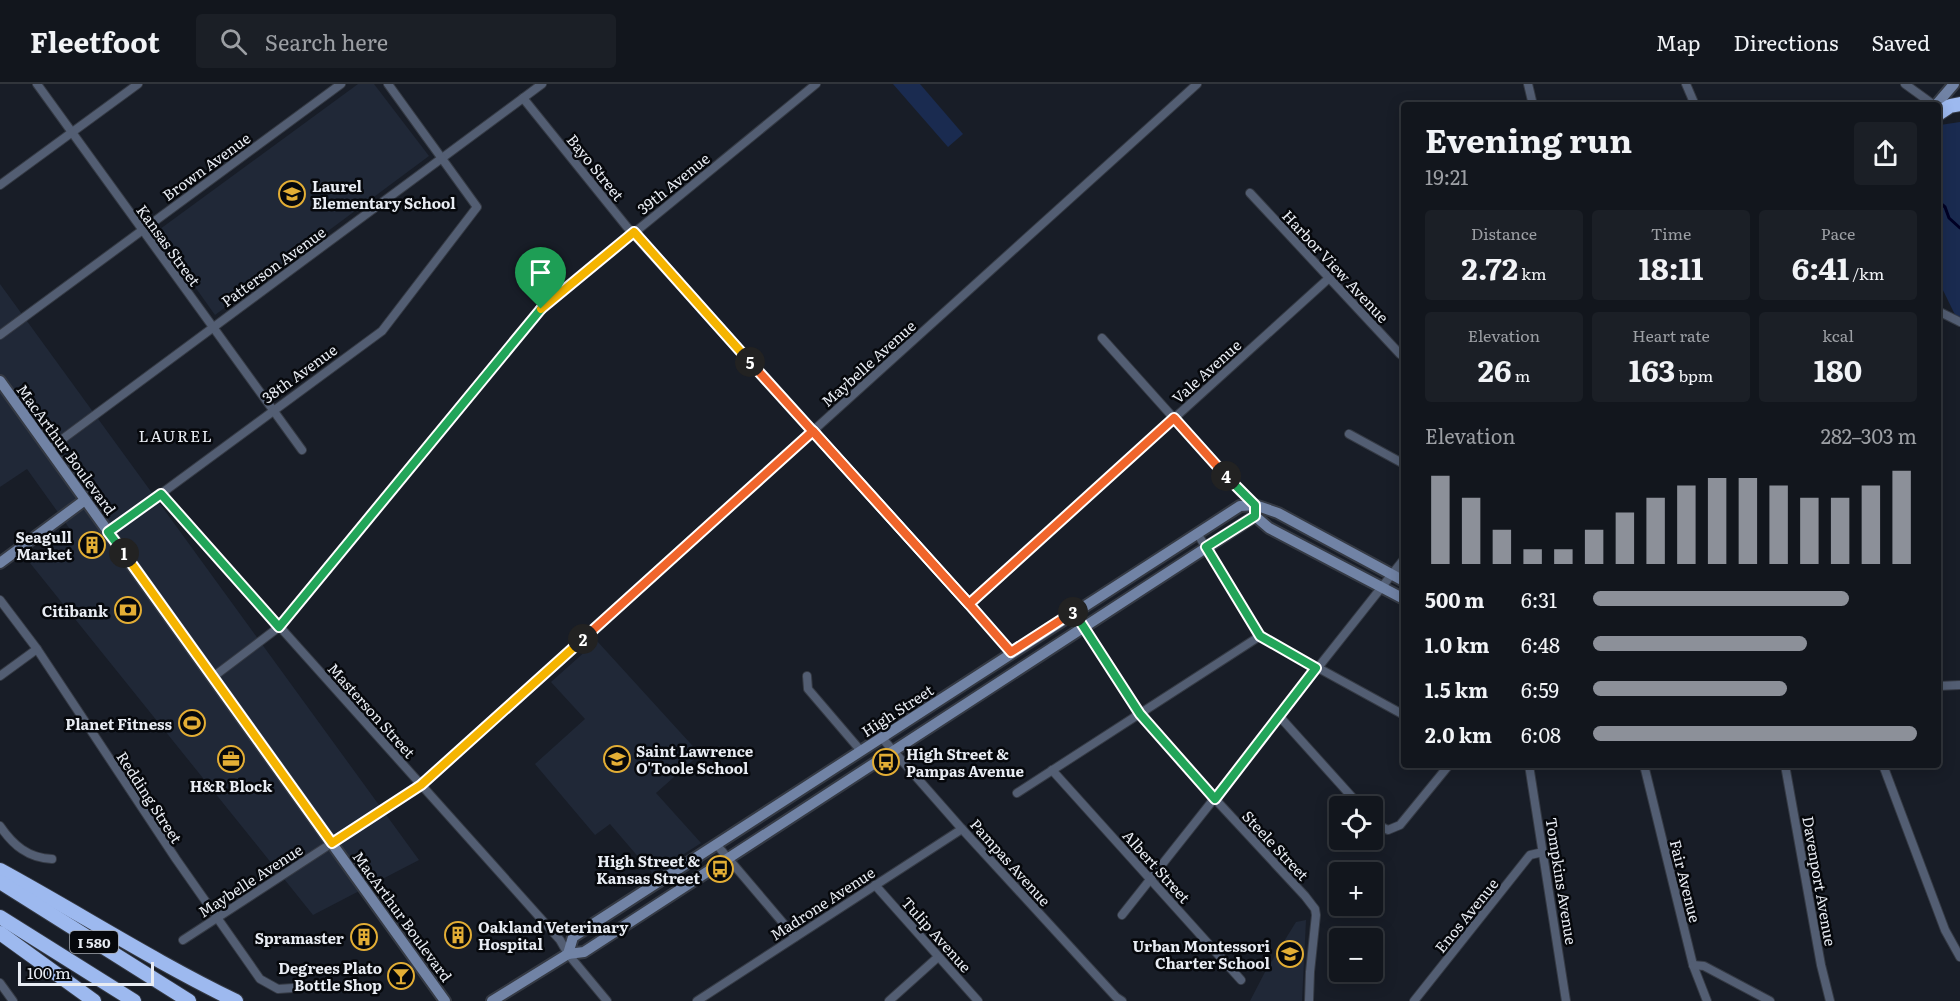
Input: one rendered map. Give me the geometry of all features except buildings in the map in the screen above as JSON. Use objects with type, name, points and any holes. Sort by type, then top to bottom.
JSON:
[{"type":"highway","points":[[1941,112],[1950,106],[1960,104]]},
{"type":"highway","points":[[0,870],[175,970],[236,1001]]},
{"type":"highway","name":"I 580","points":[[0,882],[189,1001]]},
{"type":"highway","name":"I 580","points":[[0,917],[134,1001]]},
{"type":"highway","points":[[0,933],[94,1001]]},
{"type":"street","name":"Kansas Street","points":[[37,84],[302,450]]},
{"type":"street","points":[[0,185],[138,84]]},
{"type":"street","name":"Brown Avenue","points":[[0,334],[341,84]]},
{"type":"street","points":[[388,84],[441,158]]},
{"type":"street","name":"Patterson Avenue","points":[[49,449],[542,84]]},
{"type":"street","name":"39th Avenue","points":[[213,677],[279,627],[541,309],[816,84]]},
{"type":"street","name":"Maybelle Avenue","points":[[183,940],[421,785],[1197,84]]},
{"type":"street","points":[[1528,84],[1532,102]]},
{"type":"street","points":[[1686,84],[1694,102]]},
{"type":"street","points":[[1905,84],[1931,102]]},
{"type":"street","points":[[1938,102],[1954,84]]},
{"type":"street","name":"Bayo Street","points":[[523,99],[634,232],[1011,652]]},
{"type":"street","name":"38th Avenue","points":[[108,532],[382,331],[477,207],[441,158]]},
{"type":"street","name":"Harbor View Avenue","points":[[1250,193],[1401,355]]},
{"type":"street","name":"Vale Avenue","points":[[969,604],[1328,279]]},
{"type":"street","points":[[1941,312],[1960,322]]},
{"type":"street","points":[[1102,338],[1240,492],[1269,528],[1401,597]]},
{"type":"street","name":"MacArthur Boulevard","points":[[0,381],[445,1001]]},
{"type":"street","points":[[1349,434],[1401,462]]},
{"type":"street","name":"Masterson Street","points":[[161,494],[560,940],[568,954],[608,1001]]},
{"type":"street","points":[[0,563],[85,500]]},
{"type":"street","name":"High Street","points":[[568,954],[573,937],[1011,652],[1240,506],[1255,510]]},
{"type":"street","points":[[1255,510],[1278,513],[1401,579]]},
{"type":"street","name":"High Street","points":[[492,1001],[568,954],[584,952],[1206,547],[1255,510]]},
{"type":"street","points":[[1197,533],[1260,636],[1401,713]]},
{"type":"street","points":[[1122,915],[1401,563]]},
{"type":"street","name":"Redding Street","points":[[0,600],[37,649],[176,859],[260,979],[278,988],[293,988]]},
{"type":"street","name":"Steele Street","points":[[1074,612],[1140,714],[1315,909],[1309,1001]]},
{"type":"street","points":[[1017,793],[1260,636]]},
{"type":"street","points":[[0,676],[37,649]]},
{"type":"street","points":[[807,676],[808,689],[861,751]]},
{"type":"street","points":[[1941,686],[1960,685]]},
{"type":"street","points":[[1280,717],[1351,796]]},
{"type":"street","name":"Pampas Avenue","points":[[882,738],[962,829],[1122,1001]]},
{"type":"street","points":[[1383,828],[1388,830],[1400,825],[1447,768]]},
{"type":"street","name":"Tompkins Avenue","points":[[1529,768],[1566,1001]]},
{"type":"street","name":"Fair Avenue","points":[[1645,768],[1693,965],[1707,1001]]},
{"type":"street","name":"Davenport Avenue","points":[[1786,768],[1821,965],[1830,1001]]},
{"type":"street","points":[[1884,768],[1946,930],[1960,957]]},
{"type":"street","name":"Albert Street","points":[[1052,770],[1241,980]]},
{"type":"street","points":[[0,826],[18,847],[34,856],[52,859]]},
{"type":"street","name":"Madrone Avenue","points":[[697,1001],[962,829]]},
{"type":"street","points":[[716,844],[795,937]]},
{"type":"street","name":"Enos Avenue","points":[[1414,1001],[1530,855],[1543,852]]},
{"type":"street","name":"Tulip Avenue","points":[[875,885],[978,1001]]},
{"type":"street","points":[[889,1001],[938,957]]},
{"type":"street","points":[[1693,965],[1704,966],[1770,1001]]},
{"type":"street","points":[[0,983],[14,1001]]},
{"type":"shaded area","name":"Laurel Elementary School","points":[[358,84],[374,84],[429,156],[215,315],[156,232]]},
{"type":"shaded area","points":[[893,84],[920,84],[963,134],[948,147]]},
{"type":"shaded area","points":[[1960,122],[1960,325],[1941,286],[1941,125]]},
{"type":"shaded area","points":[[0,284],[419,860],[313,915],[30,563],[72,532],[27,469],[0,487]]},
{"type":"shaded area","name":"Saint Lawrence O'Toole School","points":[[597,641],[700,754],[656,793],[701,843],[653,874],[610,824],[595,835],[535,764],[585,719],[551,682]]},
{"type":"shaded area","name":"Urban Montessori Charter School","points":[[1306,920],[1302,1001],[1250,1001],[1296,922]]},
{"type":"waterway","points":[[1941,204],[1945,207],[1949,218],[1960,228]]},
{"type":"place","name":"Laurel Elementary School","points":[[292,194]]},
{"type":"place","name":"Seagull Market","points":[[92,545]]},
{"type":"place","name":"Citibank","points":[[128,610]]},
{"type":"place","name":"Planet Fitness","points":[[192,723]]},
{"type":"place","name":"H&R Block","points":[[231,759]]},
{"type":"place","name":"Saint Lawrence O'Toole School","points":[[617,759]]},
{"type":"place","name":"High Street & Pampas Avenue","points":[[886,762]]},
{"type":"place","name":"High Street & Kansas Street","points":[[720,869]]},
{"type":"place","name":"Oakland Veterinary Hospital","points":[[458,935]]},
{"type":"place","name":"Spramaster","points":[[364,937]]},
{"type":"place","name":"Urban Montessori Charter School","points":[[1290,954]]},
{"type":"place","name":"Degrees Plato Bottle Shop","points":[[401,976]]},
{"type":"district","name":"LAUREL","points":[[176,435]]},
{"type":"route","points":[[634,232],[969,604],[1174,418],[1240,492],[1255,505],[1255,516],[1206,547],[1260,636],[1316,668],[1215,799],[1140,714],[1074,612],[1011,652],[813,431],[421,785],[332,843],[108,532],[161,494],[279,627],[541,309],[634,232]]}]
